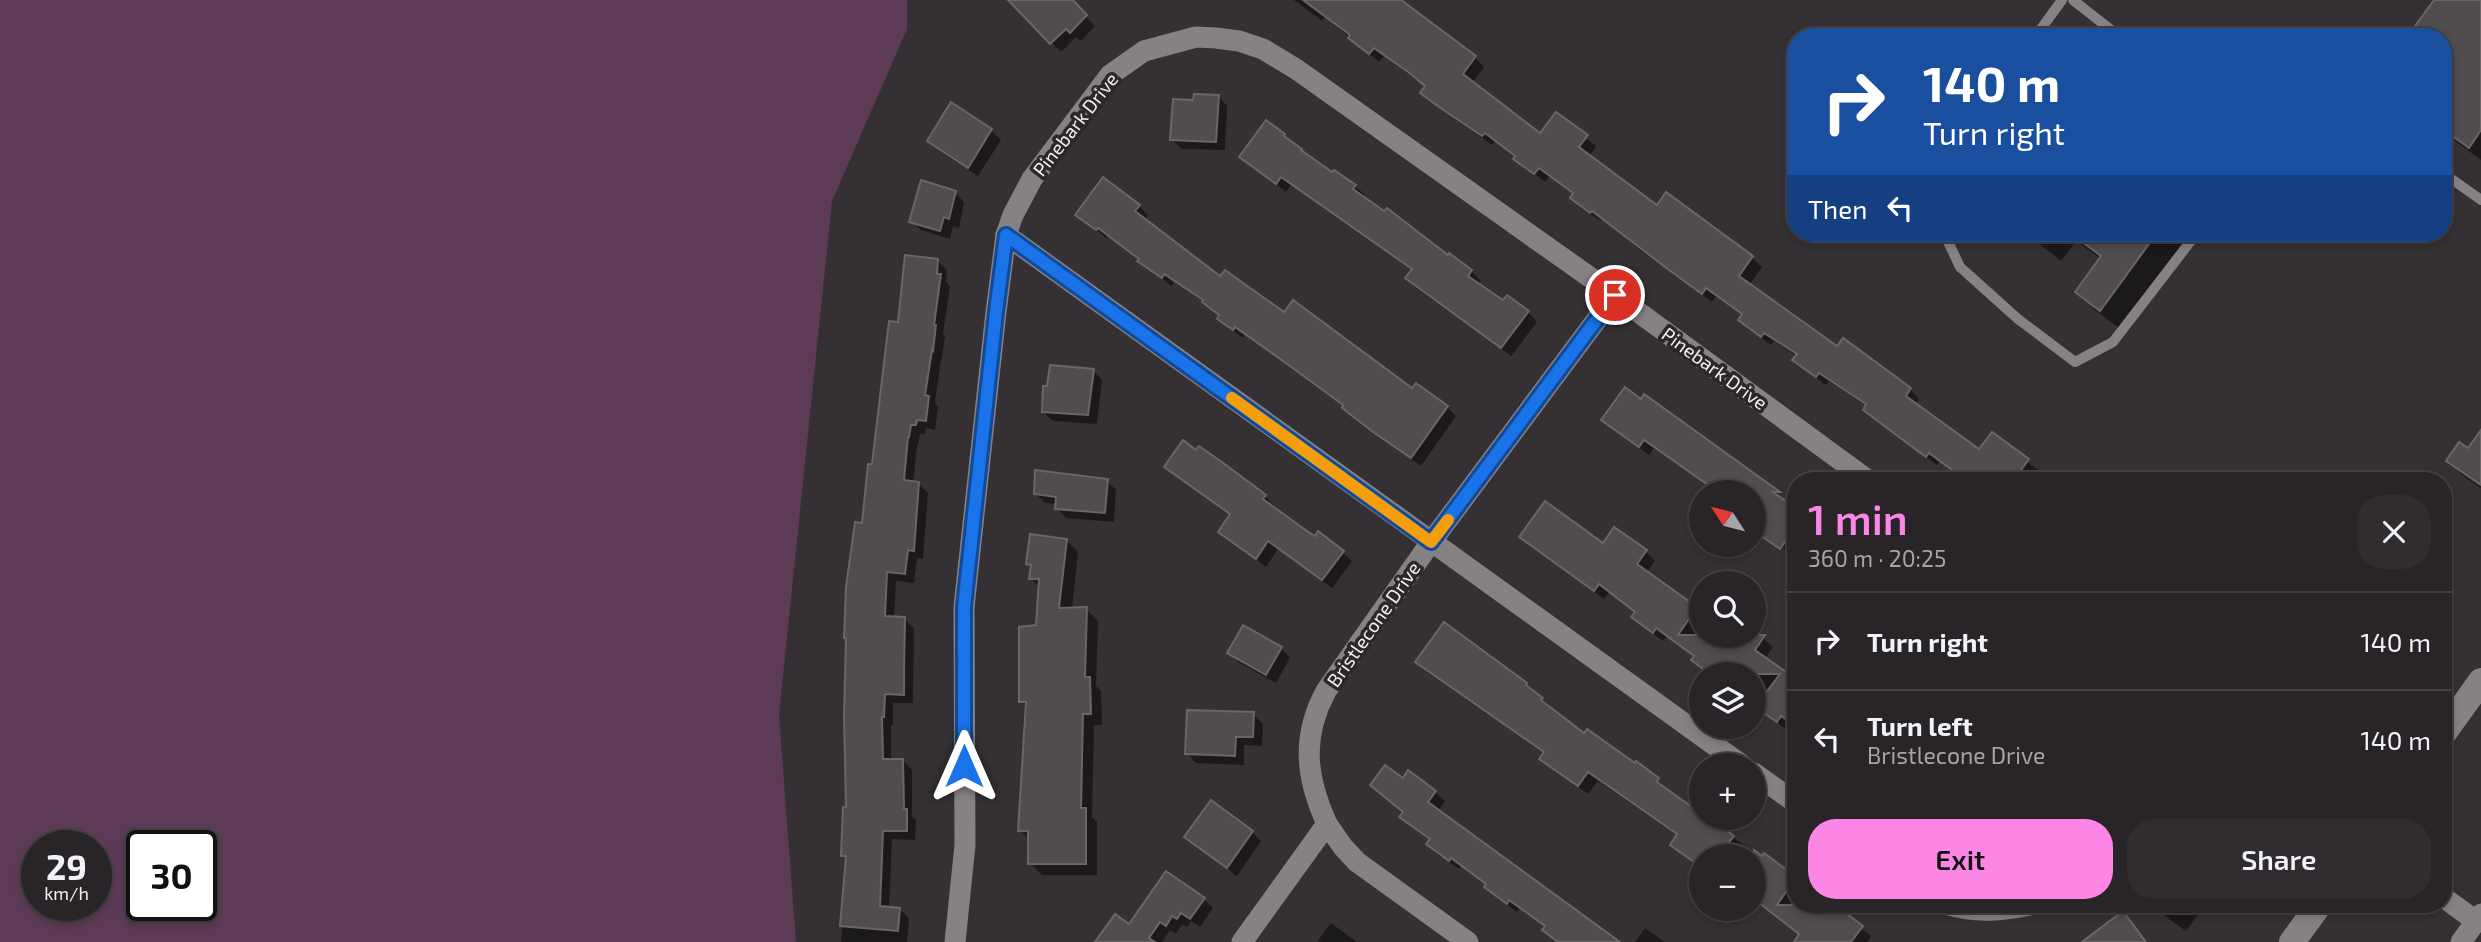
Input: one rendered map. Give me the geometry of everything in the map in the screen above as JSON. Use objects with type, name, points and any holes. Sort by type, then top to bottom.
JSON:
[{"type":"street","name":"Pinebark Drive","points":[[955,942],[965,845],[964,607],[1006,235],[1032,178],[1110,75],[1129,60],[1157,47],[1196,37],[1240,41],[1263,49],[1296,69],[1615,295],[1857,472]]},
{"type":"street","points":[[1006,235],[1725,753]]},
{"type":"street","name":"Bristlecone Drive","points":[[1468,942],[1357,862],[1327,824],[1311,783],[1309,751],[1316,710],[1340,670],[1431,542],[1615,295]]},
{"type":"street","points":[[2452,721],[2481,681]]},
{"type":"street","points":[[1766,782],[1787,797]]},
{"type":"street","points":[[1242,942],[1327,824]]},
{"type":"street","points":[[2452,902],[2479,918],[2461,942]]},
{"type":"street","points":[[2292,942],[2313,913]]},
{"type":"lane","points":[[2042,28],[2062,0]]},
{"type":"lane","points":[[2073,0],[2109,28]]},
{"type":"lane","points":[[2452,179],[2481,200]]},
{"type":"lane","points":[[1948,242],[1960,267],[2018,319],[2075,362],[2113,342],[2190,242]]},
{"type":"shaded area","points":[[0,0],[907,0],[907,29],[832,201],[779,715],[796,942],[0,942]]},
{"type":"building","points":[[1008,0],[1073,0],[1087,15],[1070,33],[1066,29],[1050,44]]},
{"type":"building","points":[[1303,0],[1401,0],[1476,56],[1463,74],[1540,133],[1556,112],[1588,135],[1579,147],[1657,205],[1666,192],[1753,256],[1739,276],[1837,346],[1843,338],[1911,388],[1906,396],[1979,449],[1992,432],[2029,459],[2020,472],[1955,472],[1929,453],[1926,457],[1863,410],[1866,404],[1819,373],[1816,377],[1792,360],[1797,354],[1764,333],[1761,337],[1738,320],[1742,314],[1706,288],[1702,294],[1592,211],[1590,213],[1570,198],[1573,193],[1539,168],[1534,174],[1485,133],[1482,136],[1439,107],[1420,93],[1425,86],[1408,72],[1374,48],[1369,54],[1348,38],[1350,35]]},
{"type":"building","points":[[2434,0],[2481,0],[2481,130],[2469,148],[2452,136],[2452,28],[2414,28]]},
{"type":"building","points":[[1194,94],[1219,95],[1216,142],[1170,140],[1173,99],[1193,100]]},
{"type":"building","points":[[951,102],[992,129],[968,168],[927,141]]},
{"type":"building","points":[[1266,120],[1301,150],[1356,185],[1353,189],[1384,211],[1387,208],[1472,270],[1468,276],[1503,300],[1507,295],[1529,311],[1501,348],[1405,278],[1412,269],[1281,177],[1276,184],[1239,157]]},
{"type":"building","points":[[1103,177],[1140,205],[1135,211],[1220,276],[1225,270],[1284,312],[1293,300],[1412,388],[1416,383],[1448,406],[1411,458],[1373,432],[1342,408],[1343,405],[1283,361],[1235,327],[1233,330],[1217,319],[1219,315],[1202,302],[1203,300],[1164,274],[1162,278],[1098,228],[1096,230],[1075,215]]},
{"type":"building","points":[[921,180],[956,191],[949,219],[944,217],[940,231],[909,222]]},
{"type":"building","points":[[2082,242],[2150,242],[2100,311],[2075,292],[2101,256]]},
{"type":"building","points":[[905,255],[938,259],[937,274],[941,274],[933,351],[925,395],[929,396],[926,421],[917,420],[916,425],[911,425],[908,437],[904,480],[919,482],[914,551],[908,550],[905,574],[887,572],[885,616],[905,617],[904,695],[885,694],[882,717],[883,759],[903,759],[907,831],[883,831],[880,906],[900,908],[898,931],[840,926],[846,856],[841,856],[843,807],[846,807],[846,587],[855,522],[862,523],[868,464],[872,464],[889,321],[898,322]]},
{"type":"building","points":[[1050,365],[1094,369],[1088,415],[1042,412],[1043,386],[1047,386]]},
{"type":"building","points":[[1625,387],[1641,399],[1644,394],[1763,480],[1701,480],[1644,440],[1639,447],[1601,420]]},
{"type":"building","points":[[2481,430],[2481,485],[2446,461],[2459,442],[2468,448]]},
{"type":"building","points":[[1183,440],[1196,450],[1199,446],[1222,462],[1266,495],[1263,499],[1304,529],[1315,536],[1318,531],[1344,551],[1322,580],[1268,541],[1256,559],[1218,532],[1230,514],[1164,467]]},
{"type":"building","points":[[1035,470],[1108,479],[1105,513],[1055,509],[1056,497],[1034,494]]},
{"type":"building","points":[[1766,482],[1780,492],[1773,492],[1787,502],[1787,543],[1785,542],[1780,549],[1766,539]]},
{"type":"building","points":[[1545,501],[1603,543],[1614,527],[1647,550],[1637,564],[1689,601],[1689,619],[1678,635],[1689,635],[1689,648],[1756,648],[1755,650],[1787,673],[1787,720],[1781,716],[1777,722],[1766,714],[1766,692],[1780,674],[1766,674],[1766,662],[1694,662],[1691,660],[1694,656],[1656,628],[1653,633],[1631,617],[1635,612],[1599,584],[1594,591],[1519,537]]},
{"type":"building","points":[[1030,534],[1067,539],[1059,608],[1087,607],[1085,677],[1090,677],[1091,714],[1083,714],[1081,808],[1086,808],[1086,864],[1028,864],[1028,831],[1018,831],[1026,702],[1019,702],[1019,627],[1036,625],[1039,579],[1029,579],[1031,565],[1026,564]]},
{"type":"building","points":[[1444,622],[1527,683],[1526,685],[1543,698],[1541,700],[1584,733],[1587,729],[1659,778],[1657,782],[1689,805],[1689,830],[1726,830],[1734,836],[1728,844],[1689,844],[1689,858],[1670,845],[1677,834],[1588,772],[1578,786],[1539,759],[1544,752],[1415,662]]},
{"type":"building","points":[[1243,625],[1282,647],[1266,675],[1227,653]]},
{"type":"building","points":[[1187,710],[1254,712],[1253,737],[1236,737],[1235,756],[1185,754]]},
{"type":"building","points":[[1385,765],[1403,778],[1408,770],[1436,791],[1428,802],[1620,942],[1558,942],[1542,930],[1545,926],[1509,900],[1507,904],[1484,887],[1486,884],[1451,858],[1449,861],[1426,844],[1430,839],[1399,817],[1403,812],[1370,785]]},
{"type":"building","points":[[1211,800],[1253,831],[1227,868],[1184,837]]},
{"type":"building","points":[[1766,854],[1787,870],[1787,890],[1777,905],[1787,905],[1787,913],[1846,913],[1863,926],[1851,942],[1794,942],[1799,934],[1766,908]]},
{"type":"building","points":[[1166,871],[1205,898],[1190,919],[1181,913],[1177,919],[1172,916],[1166,926],[1160,922],[1149,938],[1155,942],[1095,942],[1115,914],[1129,924]]},
{"type":"building","points":[[2120,913],[2124,913],[2146,942],[2082,942]]},
{"type":"slow traffic","points":[[1232,398],[1431,542],[1448,520]]},
{"type":"route","points":[[964,766],[964,607],[1006,235],[1431,542],[1615,295]]}]
